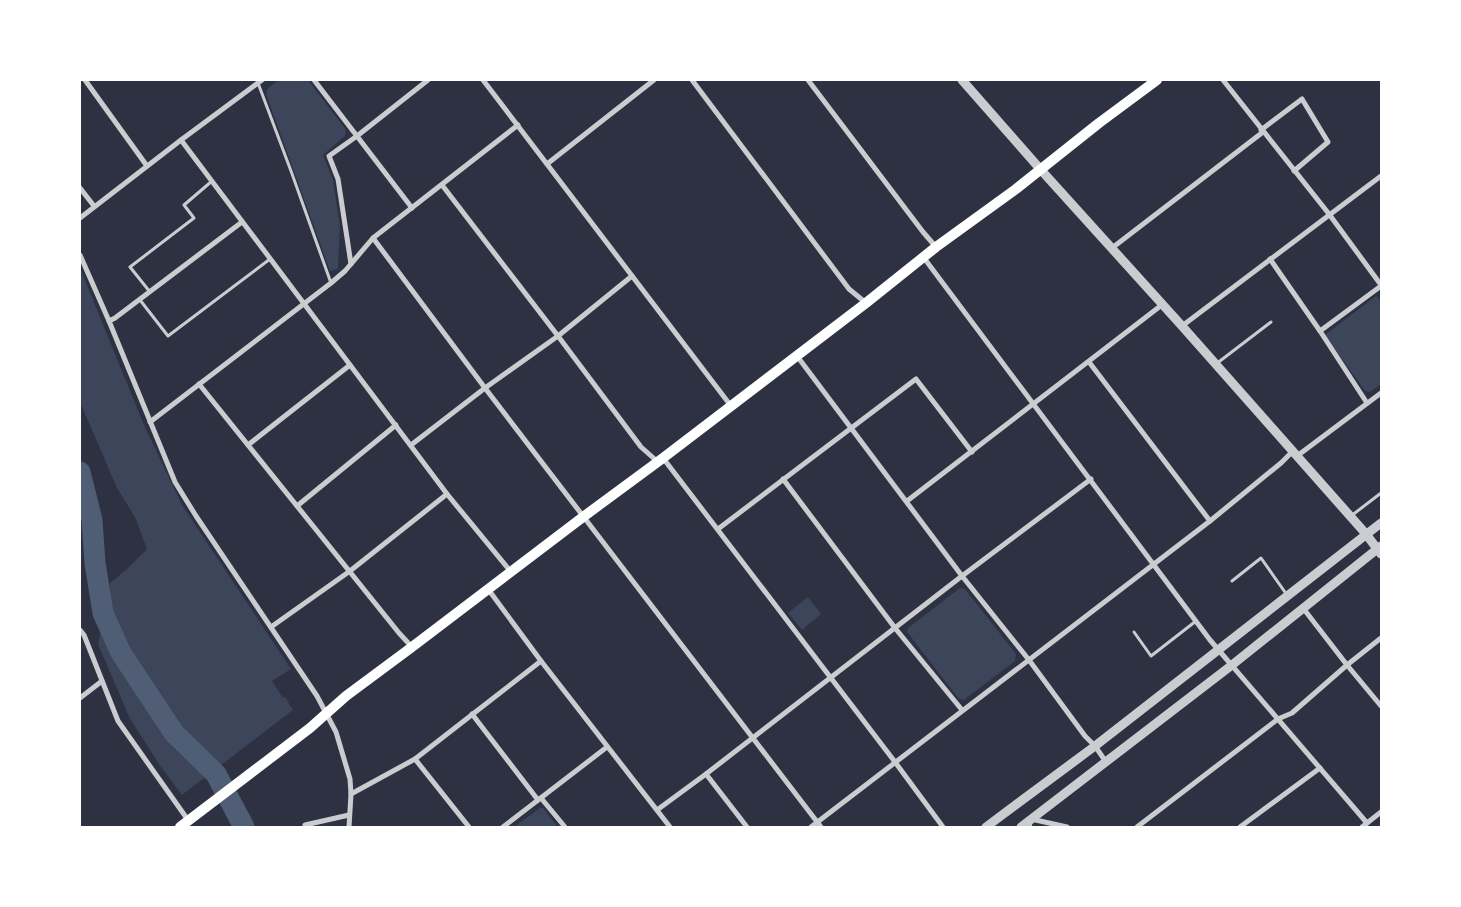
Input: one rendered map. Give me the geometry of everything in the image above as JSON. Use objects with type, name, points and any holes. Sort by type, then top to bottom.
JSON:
[{"type":"main road","points":[[187,823],[310,728],[346,696],[660,460],[866,303],[936,247],[1041,170],[1099,123],[1157,80]]},
{"type":"street","points":[[84,80],[147,166]]},
{"type":"street","points":[[314,80],[412,208]]},
{"type":"street","points":[[351,264],[338,180],[329,156],[428,80]]},
{"type":"street","points":[[483,80],[731,406]]},
{"type":"street","points":[[547,164],[654,80]]},
{"type":"street","points":[[692,80],[849,289],[866,303]]},
{"type":"street","points":[[808,80],[936,247]]},
{"type":"street","points":[[962,80],[1380,550],[1302,607],[1232,665],[1030,823],[1021,827]]},
{"type":"street","points":[[1223,80],[1329,214],[1381,285],[1320,331]]},
{"type":"street","points":[[80,218],[258,81]]},
{"type":"street","points":[[1112,248],[1302,98],[1328,142],[1294,171]]},
{"type":"street","points":[[150,422],[331,283],[351,264],[373,238],[518,125]]},
{"type":"street","points":[[181,140],[448,494],[511,572]]},
{"type":"street","points":[[1182,326],[1381,176]]},
{"type":"street","points":[[442,185],[641,447],[660,460],[718,529],[943,827]]},
{"type":"street","points":[[80,188],[94,206]]},
{"type":"street","points":[[109,321],[140,300],[242,222]]},
{"type":"street","points":[[373,238],[485,388],[821,827]]},
{"type":"street","points":[[80,255],[175,482],[317,696],[336,732],[350,779],[349,827]]},
{"type":"street","points":[[924,258],[1218,650],[1367,823]]},
{"type":"street","points":[[1270,260],[1320,331],[1367,403]]},
{"type":"street","points":[[411,445],[485,388],[558,336],[632,276]]},
{"type":"street","points":[[907,501],[1163,304]]},
{"type":"street","points":[[796,356],[962,576],[1029,660],[1106,762]]},
{"type":"street","points":[[1089,362],[1210,521]]},
{"type":"street","points":[[248,445],[350,365]]},
{"type":"street","points":[[718,529],[916,379],[972,452]]},
{"type":"street","points":[[199,384],[412,647]]},
{"type":"street","points":[[810,827],[1295,454],[1381,393]]},
{"type":"street","points":[[296,506],[396,425]]},
{"type":"street","points":[[782,479],[896,628],[962,710]]},
{"type":"street","points":[[657,810],[1090,479]]},
{"type":"street","points":[[271,627],[350,571],[448,494]]},
{"type":"street","points":[[986,827],[1095,746],[1381,523]]},
{"type":"street","points":[[488,589],[541,661],[670,827]]},
{"type":"street","points":[[1302,607],[1381,706]]},
{"type":"street","points":[[80,630],[118,721],[187,823]]},
{"type":"street","points":[[1137,827],[1278,719],[1292,712],[1381,638]]},
{"type":"street","points":[[351,794],[415,759],[541,661]]},
{"type":"street","points":[[80,698],[102,681]]},
{"type":"street","points":[[472,714],[564,827]]},
{"type":"street","points":[[503,827],[607,747]]},
{"type":"street","points":[[415,759],[469,827]]},
{"type":"street","points":[[1240,827],[1320,768]]},
{"type":"street","points":[[706,774],[747,827]]},
{"type":"street","points":[[1362,827],[1381,812]]},
{"type":"street","points":[[306,827],[305,825],[349,815]]},
{"type":"street","points":[[1030,823],[1067,827]]},
{"type":"lane","points":[[258,81],[331,283]]},
{"type":"lane","points":[[150,292],[130,267],[194,218],[184,205],[212,181]]},
{"type":"lane","points":[[140,300],[168,336],[270,258]]},
{"type":"lane","points":[[1216,365],[1271,322]]},
{"type":"lane","points":[[1350,517],[1381,493]]},
{"type":"lane","points":[[1232,581],[1261,558],[1288,595]]},
{"type":"lane","points":[[1134,632],[1151,656],[1196,621]]},
{"type":"shaded area","points":[[279,80],[308,80],[346,130],[345,136],[323,155],[333,180],[340,226],[338,269],[330,271],[266,94],[268,88]]},
{"type":"shaded area","points":[[80,268],[144,425],[182,505],[291,669],[272,681],[293,710],[182,795],[161,767],[130,719],[98,644],[110,583],[147,549],[135,517],[117,488],[80,402]]},
{"type":"shaded area","points":[[1376,296],[1381,301],[1381,384],[1370,392],[1365,391],[1325,335]]},
{"type":"shaded area","points":[[960,588],[965,589],[1016,654],[1015,661],[964,700],[959,699],[907,632],[908,628]]},
{"type":"shaded area","points":[[808,597],[821,614],[802,630],[788,613]]},
{"type":"shaded area","points":[[540,808],[543,808],[558,827],[514,827]]},
{"type":"waterway","points":[[80,472],[92,520],[95,563],[103,613],[121,653],[174,733],[216,774],[244,827]]}]
